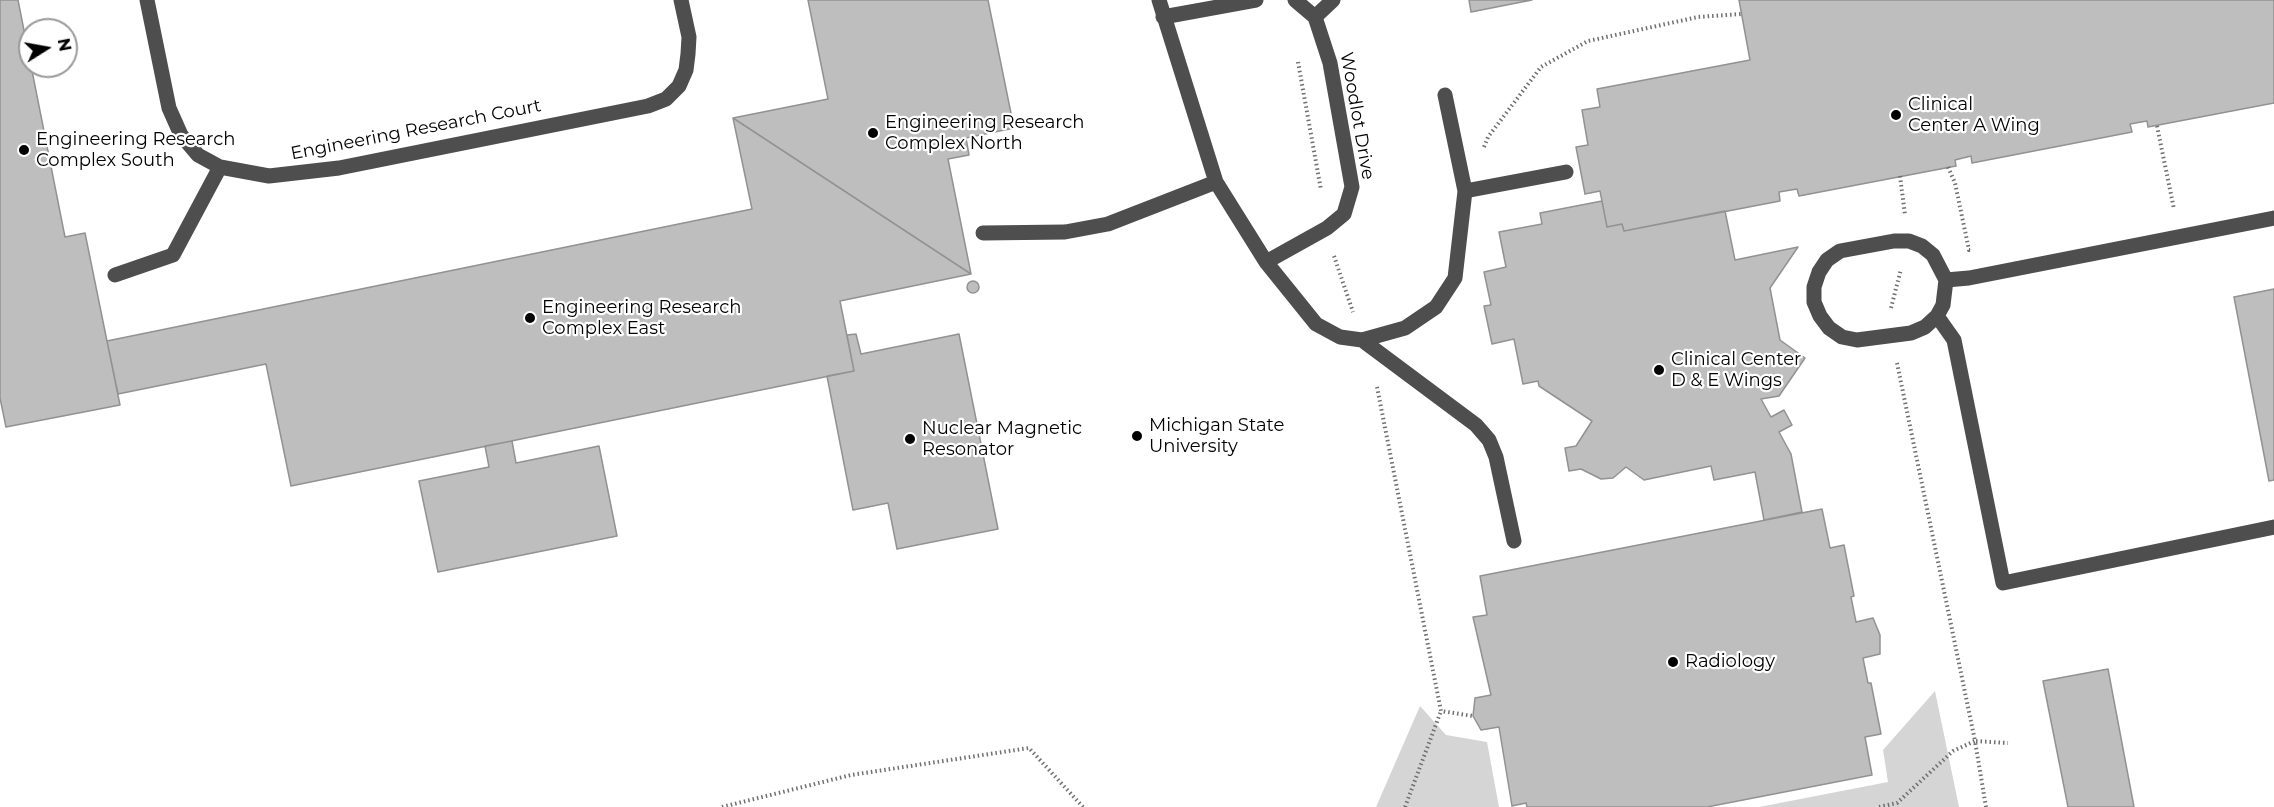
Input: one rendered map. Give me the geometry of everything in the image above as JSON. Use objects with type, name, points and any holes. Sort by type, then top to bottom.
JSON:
[{"type":"lane","name":"Engineering Research Court","points":[[147,0],[169,108],[181,135],[198,155],[220,167],[269,176],[327,170],[648,106],[666,99],[679,86],[686,70],[688,37],[681,0]]},
{"type":"lane","points":[[1159,0],[1216,182],[1266,262],[1316,324],[1340,337],[1362,340],[1405,328],[1436,307],[1455,278],[1465,191],[1445,95]]},
{"type":"lane","points":[[1163,17],[1256,0]]},
{"type":"lane","points":[[1296,0],[1315,17],[1333,0]]},
{"type":"lane","name":"Woodlot Drive","points":[[1266,262],[1327,228],[1344,214],[1352,187],[1330,63],[1315,17]]},
{"type":"lane","points":[[115,275],[173,255],[220,167]]},
{"type":"lane","points":[[1465,191],[1566,172]]},
{"type":"lane","points":[[983,233],[1065,232],[1108,224],[1216,182]]},
{"type":"lane","points":[[1946,280],[1969,278],[2274,218]]},
{"type":"lane","points":[[1909,241],[1922,246],[1933,255],[1946,280],[1943,305],[1937,316],[1925,327],[1911,333],[1857,340],[1842,337],[1829,328],[1820,316],[1814,302],[1814,287],[1819,272],[1827,260],[1840,251],[1855,247],[1909,241]]},
{"type":"lane","points":[[1937,316],[1954,340],[2003,583],[2274,527]]},
{"type":"lane","points":[[1362,340],[1476,425],[1489,440],[1496,457],[1514,541]]},
{"type":"path","points":[[1483,148],[1488,137],[1541,67],[1588,41],[1698,17],[1741,14]]},
{"type":"path","points":[[2157,126],[2174,209]]},
{"type":"path","points":[[1948,167],[1955,183],[1969,250],[1980,248]]},
{"type":"path","points":[[2164,212],[2185,208]]},
{"type":"path","points":[[1891,336],[1975,741],[1986,807]]},
{"type":"path","points":[[1405,807],[1442,711]]},
{"type":"path","points":[[1879,807],[1898,803],[1916,789],[1953,751],[1975,741],[2008,743]]},
{"type":"path","points":[[723,807],[851,775],[1029,748],[1083,807]]},
{"type":"shaded area","points":[[1935,691],[1959,807],[1759,807],[1888,782],[1883,750]]},
{"type":"shaded area","points":[[1420,706],[1446,735],[1487,742],[1499,807],[1376,807]]},
{"type":"building","name":"Engineering Research Complex South","points":[[0,0],[18,0],[22,18],[18,18],[18,78],[33,78],[65,237],[85,233],[120,405],[6,427],[0,398]]},
{"type":"building","name":"Engineering Research Complex North","points":[[808,0],[988,0],[1014,128],[966,138],[969,155],[948,159],[971,274],[733,118],[828,99]]},
{"type":"building","points":[[1469,0],[1532,0],[1471,12]]},
{"type":"building","name":"Clinical Center A Wing","points":[[1739,0],[2274,0],[2274,103],[2148,127],[2147,121],[2130,124],[2132,132],[1972,163],[1971,156],[1955,160],[1956,166],[1799,196],[1797,189],[1779,192],[1780,201],[1624,231],[1622,224],[1607,227],[1600,191],[1585,194],[1576,147],[1588,145],[1582,110],[1600,107],[1597,89],[1750,60]]},
{"type":"building","name":"Engineering Research Complex East","points":[[733,118],[971,274],[840,301],[854,371],[291,486],[266,364],[118,394],[107,341],[752,209]]},
{"type":"building","name":"Clinical Center D & E Wings","points":[[1602,201],[1607,227],[1622,224],[1624,231],[1725,211],[1735,260],[1798,247],[1770,288],[1780,340],[1805,358],[1779,396],[1761,399],[1771,417],[1784,410],[1792,425],[1779,432],[1791,454],[1802,512],[1764,520],[1755,472],[1714,480],[1711,466],[1644,480],[1626,467],[1613,478],[1601,479],[1581,469],[1569,471],[1565,448],[1576,446],[1592,421],[1539,386],[1538,381],[1523,384],[1514,339],[1492,344],[1484,306],[1491,305],[1484,272],[1506,267],[1499,232],[1542,224],[1540,213]]},
{"type":"building","points":[[975,281],[979,287],[975,293],[971,293],[967,285]]},
{"type":"building","points":[[2274,289],[2274,480],[2269,481],[2234,297]]},
{"type":"building","name":"Nuclear Magnetic Resonator","points":[[856,334],[861,354],[959,334],[998,529],[897,549],[888,503],[853,510],[827,376],[854,371],[847,335]]},
{"type":"building","points":[[512,441],[516,463],[599,446],[617,536],[438,572],[419,481],[489,467],[485,446]]},
{"type":"building","name":"Radiology","points":[[1822,509],[1830,548],[1844,545],[1854,596],[1851,597],[1856,622],[1873,618],[1880,635],[1880,654],[1863,658],[1868,683],[1871,683],[1881,734],[1865,737],[1872,775],[1707,807],[1527,807],[1526,803],[1512,806],[1499,727],[1481,730],[1473,716],[1475,698],[1491,695],[1473,617],[1487,615],[1480,576]]},
{"type":"building","points":[[2108,669],[2134,807],[2068,807],[2043,681]]},
{"type":"place","name":"Clinical Center A Wing","points":[[1896,115]]},
{"type":"place","name":"Engineering Research Complex North","points":[[873,133]]},
{"type":"place","name":"Engineering Research Complex South","points":[[24,150]]},
{"type":"place","name":"Engineering Research Complex East","points":[[530,318]]},
{"type":"place","name":"Clinical Center D & E Wings","points":[[1659,370]]},
{"type":"place","name":"Michigan State University","points":[[1137,436]]},
{"type":"place","name":"Nuclear Magnetic Resonator","points":[[910,439]]},
{"type":"place","name":"Radiology","points":[[1673,662]]}]
